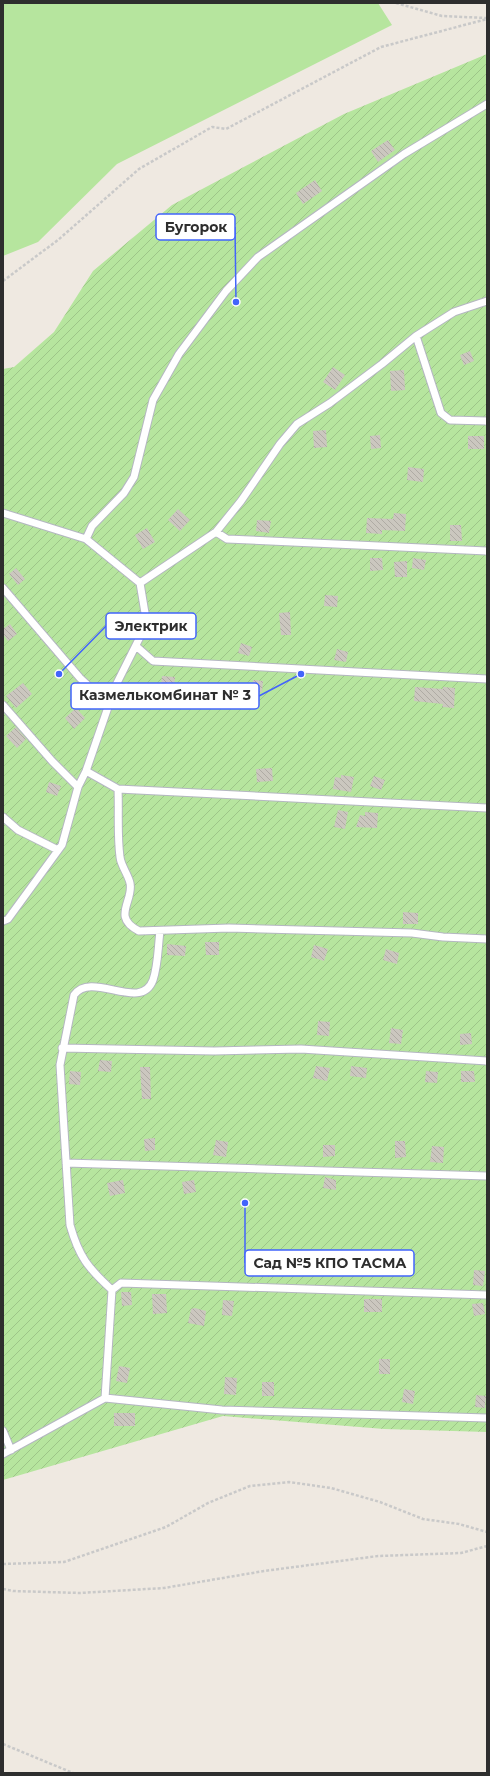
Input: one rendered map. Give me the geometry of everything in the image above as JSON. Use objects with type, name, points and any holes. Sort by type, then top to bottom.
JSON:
[{"type":"lane","points":[[86,539],[92,526],[124,493],[134,477],[153,400],[179,354],[226,291],[258,258],[404,154],[487,104]]},
{"type":"lane","points":[[140,583],[216,532],[242,501],[280,444],[297,424],[330,403],[416,336],[454,312],[487,301]]},
{"type":"lane","points":[[416,336],[441,413],[450,420],[487,421]]},
{"type":"lane","points":[[3,513],[86,539],[140,583],[145,613],[140,637],[116,688],[86,771],[78,787],[62,845],[8,919],[3,921]]},
{"type":"lane","points":[[216,532],[227,539],[487,551]]},
{"type":"lane","points":[[3,588],[80,678],[109,705]]},
{"type":"lane","points":[[136,646],[153,661],[487,679]]},
{"type":"lane","points":[[3,704],[52,761],[78,787]]},
{"type":"lane","points":[[86,771],[118,789],[487,808]]},
{"type":"lane","points":[[118,789],[120,858],[130,884],[125,912],[126,919],[131,927],[139,931],[160,932],[229,928],[412,933],[442,937],[487,939]]},
{"type":"lane","points":[[3,817],[18,830],[58,850]]},
{"type":"lane","points":[[112,1290],[91,1270],[76,1246],[70,1225],[60,1065],[62,1048],[74,995],[77,990],[87,986],[132,993],[142,992],[149,987],[153,980],[160,932]]},
{"type":"lane","points":[[62,1048],[214,1051],[301,1049],[487,1060]]},
{"type":"lane","points":[[66,1163],[487,1176]]},
{"type":"lane","points":[[105,1398],[112,1290],[121,1283],[487,1295]]},
{"type":"lane","points":[[3,1454],[105,1398],[222,1410],[487,1418]]},
{"type":"lane","points":[[3,1431],[11,1450]]},
{"type":"path","points":[[396,3],[442,16],[487,18]]},
{"type":"path","points":[[3,281],[58,240],[139,169],[212,127],[226,129],[381,46],[487,18]]},
{"type":"path","points":[[3,1564],[64,1562],[166,1527],[208,1503],[250,1486],[289,1482],[331,1488],[380,1502],[423,1519],[458,1524],[487,1532]]},
{"type":"path","points":[[3,1589],[12,1591],[80,1593],[164,1588],[264,1571],[378,1556],[461,1553],[487,1546]]},
{"type":"path","points":[[3,1744],[73,1773]]},
{"type":"green space","points":[[3,3],[378,3],[392,25],[117,164],[38,242],[3,256]]},
{"type":"green space","points":[[487,54],[487,1432],[384,1429],[223,1416],[3,1480],[3,369],[14,367],[54,332],[93,271],[172,205],[344,114]]},
{"type":"building","points":[[388,140],[395,150],[378,162],[371,151]]},
{"type":"building","points":[[315,180],[322,191],[303,204],[296,193]]},
{"type":"building","points":[[470,351],[474,361],[464,365],[460,355]]},
{"type":"building","points":[[333,367],[345,375],[335,390],[323,382]]},
{"type":"building","points":[[404,370],[405,390],[391,391],[390,371]]},
{"type":"building","points":[[326,430],[327,447],[314,448],[313,431]]},
{"type":"building","points":[[380,435],[381,448],[371,449],[370,436]]},
{"type":"building","points":[[468,436],[484,436],[484,449],[468,449]]},
{"type":"building","points":[[408,467],[424,469],[423,482],[407,480]]},
{"type":"building","points":[[178,509],[190,520],[180,531],[168,520]]},
{"type":"building","points":[[394,513],[406,514],[405,531],[382,530],[382,534],[366,533],[367,518],[393,519]]},
{"type":"building","points":[[257,520],[271,521],[269,533],[256,531]]},
{"type":"building","points":[[450,525],[461,525],[462,541],[450,541]]},
{"type":"building","points":[[147,528],[155,542],[143,549],[135,535]]},
{"type":"building","points":[[370,558],[382,558],[383,570],[370,571]]},
{"type":"building","points":[[413,558],[426,560],[424,570],[412,568]]},
{"type":"building","points":[[407,561],[407,577],[395,577],[394,562]]},
{"type":"building","points":[[16,568],[25,579],[18,585],[9,574]]},
{"type":"building","points":[[325,595],[338,596],[337,607],[324,606]]},
{"type":"building","points":[[290,612],[291,635],[281,635],[279,613]]},
{"type":"building","points":[[10,624],[17,634],[8,641],[3,634],[3,629]]},
{"type":"building","points":[[241,643],[252,647],[249,656],[238,653]]},
{"type":"building","points":[[337,649],[348,652],[346,662],[334,660]]},
{"type":"building","points":[[162,676],[175,677],[174,688],[161,686]]},
{"type":"building","points":[[253,680],[263,681],[262,692],[252,691]]},
{"type":"building","points":[[23,683],[32,694],[16,708],[6,696]]},
{"type":"building","points":[[415,687],[443,689],[443,687],[455,688],[454,708],[442,707],[443,704],[414,701]]},
{"type":"building","points":[[76,708],[85,718],[74,729],[65,718]]},
{"type":"building","points":[[16,727],[26,739],[17,748],[6,736]]},
{"type":"building","points":[[272,768],[273,781],[257,782],[256,769]]},
{"type":"building","points":[[341,775],[354,777],[351,792],[333,789],[335,777],[341,778]]},
{"type":"building","points":[[374,776],[385,780],[381,790],[370,786]]},
{"type":"building","points":[[49,782],[61,786],[57,796],[46,792]]},
{"type":"building","points":[[338,810],[348,812],[345,829],[334,827]]},
{"type":"building","points":[[365,812],[378,813],[377,828],[356,827],[360,815],[365,816]]},
{"type":"building","points":[[403,912],[418,913],[418,924],[403,924]]},
{"type":"building","points":[[205,942],[219,942],[219,955],[206,955]]},
{"type":"building","points":[[167,944],[186,946],[185,956],[167,955]]},
{"type":"building","points":[[314,945],[328,949],[324,961],[311,957]]},
{"type":"building","points":[[386,949],[399,953],[397,964],[383,960]]},
{"type":"building","points":[[318,1021],[330,1022],[329,1036],[317,1035]]},
{"type":"building","points":[[391,1028],[403,1030],[401,1044],[389,1043]]},
{"type":"building","points":[[471,1033],[472,1044],[460,1045],[460,1034]]},
{"type":"building","points":[[100,1060],[112,1061],[111,1072],[98,1071]]},
{"type":"building","points":[[316,1066],[330,1068],[327,1081],[313,1078]]},
{"type":"building","points":[[351,1066],[367,1068],[366,1078],[350,1076]]},
{"type":"building","points":[[140,1067],[150,1067],[151,1099],[142,1099]]},
{"type":"building","points":[[70,1071],[81,1072],[80,1085],[69,1084]]},
{"type":"building","points":[[426,1071],[438,1072],[437,1083],[425,1082]]},
{"type":"building","points":[[461,1071],[474,1071],[475,1082],[461,1082]]},
{"type":"building","points":[[155,1138],[155,1150],[145,1151],[144,1139]]},
{"type":"building","points":[[216,1140],[228,1142],[226,1157],[213,1155]]},
{"type":"building","points":[[395,1141],[405,1141],[406,1157],[395,1158]]},
{"type":"building","points":[[323,1145],[335,1145],[335,1156],[323,1157]]},
{"type":"building","points":[[432,1146],[444,1147],[443,1163],[430,1162]]},
{"type":"building","points":[[325,1177],[336,1180],[336,1190],[323,1188]]},
{"type":"building","points":[[123,1180],[125,1193],[110,1196],[107,1183]]},
{"type":"building","points":[[194,1180],[196,1192],[184,1194],[182,1182]]},
{"type":"building","points":[[259,1258],[273,1259],[272,1277],[258,1276]]},
{"type":"building","points":[[474,1270],[485,1271],[483,1286],[473,1285]]},
{"type":"building","points":[[121,1292],[131,1292],[132,1305],[122,1306]]},
{"type":"building","points":[[152,1294],[166,1294],[167,1313],[153,1314]]},
{"type":"building","points":[[364,1299],[382,1299],[382,1312],[364,1312]]},
{"type":"building","points":[[223,1300],[234,1301],[232,1316],[222,1315]]},
{"type":"building","points":[[483,1303],[485,1314],[474,1316],[472,1304]]},
{"type":"building","points":[[195,1308],[206,1311],[204,1326],[188,1323],[191,1309]]},
{"type":"building","points":[[379,1359],[390,1359],[390,1374],[379,1374]]},
{"type":"building","points":[[119,1366],[130,1368],[127,1383],[116,1381]]},
{"type":"building","points":[[225,1377],[237,1378],[236,1395],[224,1394]]},
{"type":"building","points":[[262,1382],[274,1382],[274,1396],[262,1396]]},
{"type":"building","points":[[404,1389],[415,1391],[413,1404],[402,1402]]},
{"type":"building","points":[[476,1395],[486,1396],[485,1408],[475,1407]]},
{"type":"building","points":[[114,1413],[135,1413],[135,1426],[114,1426]]},
{"type":"place","name":"Бугорок","points":[[236,302]]},
{"type":"place","name":"Электрик","points":[[59,674]]},
{"type":"place","name":"Казмелькомбинат № 3","points":[[301,674]]},
{"type":"place","name":"Сад №5 КПО ТАСМА","points":[[245,1203]]}]
